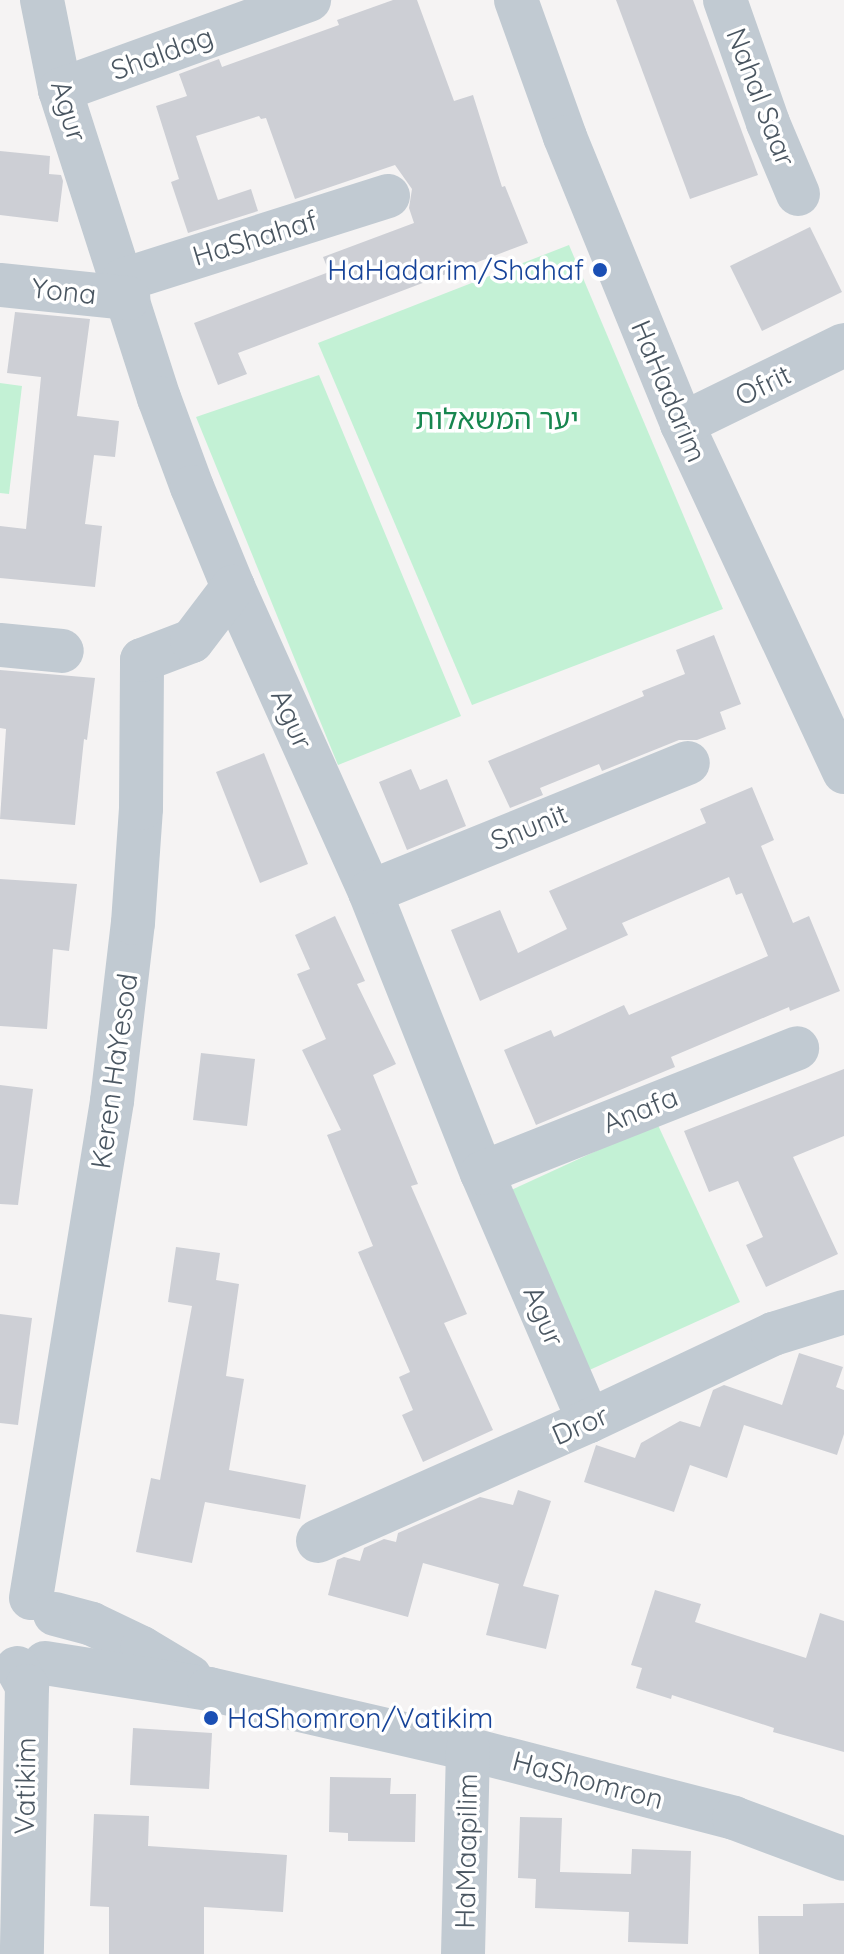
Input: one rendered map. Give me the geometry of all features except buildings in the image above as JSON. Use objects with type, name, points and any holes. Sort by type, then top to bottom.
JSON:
[{"type":"street","name":"Agur","points":[[42,0],[60,90],[159,398],[233,587],[370,892],[482,1173],[589,1421]]},
{"type":"street","name":"Shaldag","points":[[60,90],[309,0]]},
{"type":"street","name":"HaHadarim","points":[[516,0],[565,137],[682,424],[844,772]]},
{"type":"street","name":"Nahal Saar","points":[[725,0],[768,123],[798,194]]},
{"type":"street","name":"HaShahaf","points":[[126,289],[388,196]]},
{"type":"street","name":"Yona","points":[[0,285],[126,289]]},
{"type":"street","name":"Ofrit","points":[[682,424],[844,345]]},
{"type":"street","name":"Keren HaYesod","points":[[29,1606],[112,1101],[133,923],[141,808],[142,660],[192,641],[233,587]]},
{"type":"street","points":[[0,645],[62,651]]},
{"type":"street","name":"Snunit","points":[[370,892],[688,763]]},
{"type":"street","name":"Anafa","points":[[482,1173],[797,1048]]},
{"type":"street","name":"Dror","points":[[318,1541],[589,1421],[773,1334],[844,1312]]},
{"type":"street","points":[[21,1663],[60,1641],[29,1606]]},
{"type":"street","name":"HaShomron","points":[[29,1606],[92,1624],[142,1648],[209,1689]]},
{"type":"street","name":"HaShomron","points":[[21,1663],[209,1689],[468,1749],[734,1818],[844,1859]]},
{"type":"street","name":"Vatikim","points":[[21,1663],[27,1686],[22,1954]]},
{"type":"street","name":"HaMaapilim","points":[[463,1954],[468,1749]]},
{"type":"street","name":"HaShomron","points":[[734,1818],[844,1827]]},
{"type":"green space","name":"יער המשאלות","points":[[569,245],[723,609],[472,705],[318,343]]},
{"type":"green space","points":[[319,375],[461,716],[338,765],[196,417]]},
{"type":"green space","points":[[0,383],[22,386],[9,494],[0,493]]},
{"type":"green space","points":[[657,1123],[740,1302],[585,1372],[505,1193]]},
{"type":"place","name":"HaHadarim/Shahaf","points":[[600,270]]},
{"type":"place","name":"HaShomron/Vatikim","points":[[211,1718]]}]
